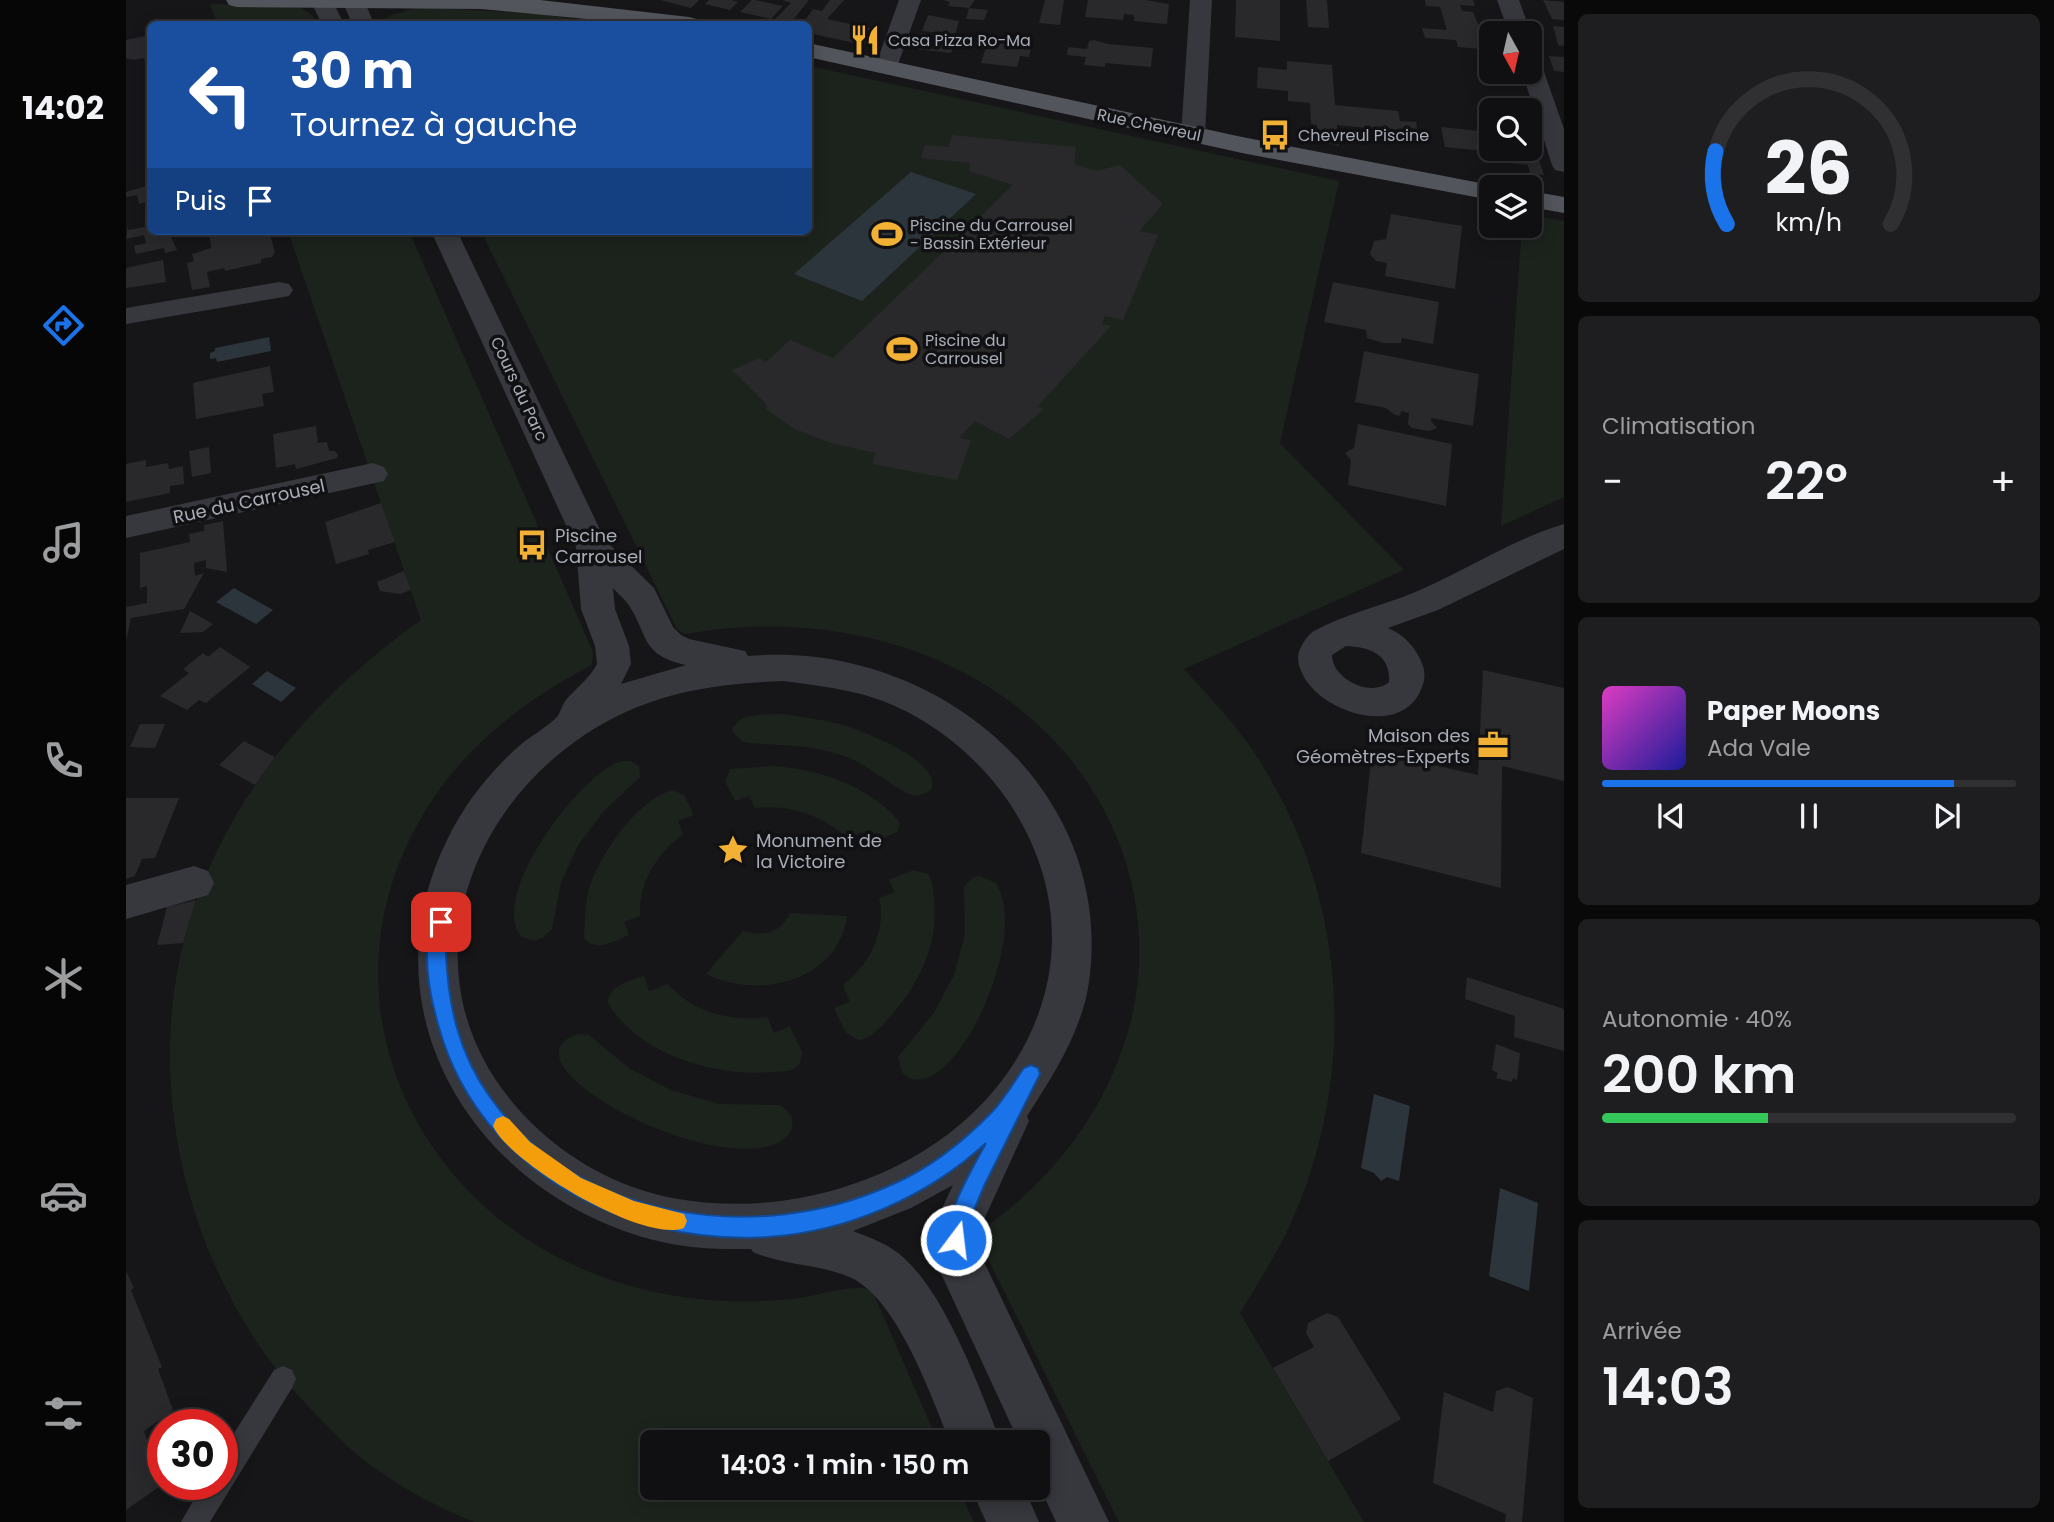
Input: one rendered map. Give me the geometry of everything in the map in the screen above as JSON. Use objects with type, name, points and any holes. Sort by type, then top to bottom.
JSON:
[{"type":"main road","points":[[237,0],[525,5],[665,21]]},
{"type":"main road","points":[[600,0],[675,21]]},
{"type":"main road","name":"Rue Chevreul","points":[[812,51],[1193,135],[1361,170],[1479,190]]},
{"type":"main road","points":[[1542,201],[1564,205]]},
{"type":"street","points":[[321,0],[332,21]]},
{"type":"street","points":[[353,0],[362,21]]},
{"type":"street","points":[[886,67],[911,0]]},
{"type":"street","points":[[1193,135],[1201,0]]},
{"type":"street","points":[[1508,0],[1516,21]]},
{"type":"street","points":[[1537,84],[1564,165]]},
{"type":"street","name":"Cours du Parc","points":[[446,235],[592,547],[598,609],[612,646],[614,664],[607,678],[524,764]]},
{"type":"street","points":[[126,316],[279,290]]},
{"type":"street","name":"Rue du Carrousel","points":[[126,527],[373,474]]},
{"type":"street","points":[[1331,636],[1426,601],[1564,535]]},
{"type":"street","name":"Cours du Parc","points":[[592,547],[642,597],[659,635],[682,651],[827,673]]},
{"type":"street","points":[[970,1430],[920,1321],[901,1289],[888,1274],[847,1252],[633,1211],[574,1185],[523,1149],[483,1104],[456,1054],[440,1002],[436,948],[445,896],[462,848],[489,803],[524,764],[564,731],[609,704],[651,687],[694,675],[738,669],[783,668],[827,673],[870,683],[911,698],[949,719],[991,753],[1014,776],[1038,811],[1057,850],[1066,882],[1073,938],[1068,984],[1055,1030],[977,1179],[959,1222],[956,1240],[962,1267],[1083,1522]]},
{"type":"street","points":[[126,902],[194,883]]},
{"type":"street","points":[[698,1225],[767,1227],[835,1216],[898,1193],[954,1158],[1001,1116],[1031,1074]]},
{"type":"street","points":[[1003,1500],[1013,1522]]},
{"type":"lane","points":[[238,1451],[283,1379]]},
{"type":"lane","points":[[195,1522],[208,1500]]},
{"type":"shaded area","points":[[210,4],[298,6],[316,21],[216,21]]},
{"type":"shaded area","points":[[420,7],[540,14],[588,21],[384,21],[391,15]]},
{"type":"shaded area","points":[[812,67],[1339,181],[1280,443],[1404,570],[1184,669],[1247,743],[1286,808],[1309,865],[1325,924],[1333,985],[1334,1046],[1327,1107],[1312,1167],[1290,1225],[1240,1313],[1364,1522],[1119,1522],[984,1249],[983,1229],[1051,1169],[1087,1121],[1103,1095],[1115,1067],[1132,1014],[1139,966],[1133,892],[1120,845],[1089,785],[1048,734],[999,693],[943,662],[882,641],[817,629],[751,627],[685,634],[677,629],[483,235],[812,235]]},
{"type":"shaded area","name":"Piscine du Carrousel - Bassin Extérieur","points":[[911,172],[976,194],[862,301],[794,274]]},
{"type":"shaded area","points":[[1542,217],[1564,221],[1564,497],[1501,526],[1521,238],[1542,238]]},
{"type":"shaded area","points":[[289,235],[411,235],[593,652],[592,665],[521,708],[460,763],[427,808],[395,875],[380,944],[381,1012],[396,1077],[426,1137],[468,1191],[522,1236],[587,1271],[612,1280],[662,1294],[740,1301],[793,1299],[854,1288],[872,1290],[933,1430],[640,1430],[640,1500],[964,1500],[974,1522],[474,1522],[438,1506],[370,1465],[310,1408],[267,1356],[231,1298],[203,1235],[183,1169],[172,1101],[170,1032],[179,964],[197,899],[215,856],[260,778],[287,742],[317,709],[384,648],[421,620]]},
{"type":"shaded area","points":[[269,337],[271,351],[217,362],[216,358],[210,359],[210,353],[215,351],[215,348]]},
{"type":"shaded area","points":[[234,588],[273,610],[256,624],[216,602]]},
{"type":"shaded area","points":[[267,671],[296,688],[281,702],[252,684]]},
{"type":"shaded area","points":[[783,714],[843,725],[883,741],[924,767],[931,778],[932,788],[923,794],[912,795],[842,755],[814,748],[743,742],[732,731],[740,720],[746,717]]},
{"type":"shaded area","points":[[622,761],[630,761],[639,766],[640,777],[603,812],[579,844],[561,882],[552,929],[534,941],[522,937],[514,919],[517,895],[527,868],[543,839],[562,812],[584,788],[604,770]]},
{"type":"shaded area","points":[[773,766],[824,775],[856,788],[885,807],[897,819],[900,824],[897,832],[870,844],[863,832],[847,837],[837,829],[804,813],[780,808],[755,808],[749,796],[735,801],[725,781],[730,769]]},
{"type":"shaded area","points":[[672,790],[684,795],[694,815],[678,821],[683,834],[665,850],[651,869],[642,892],[640,916],[624,922],[629,935],[594,945],[584,938],[587,901],[594,875],[621,830],[645,805]]},
{"type":"shaded area","points":[[913,870],[928,874],[932,883],[935,916],[930,949],[917,979],[899,1007],[867,1038],[858,1040],[846,1033],[834,1008],[850,1002],[843,985],[861,968],[874,946],[880,923],[879,898],[895,892],[889,880]]},
{"type":"shaded area","points":[[979,876],[996,883],[1004,910],[1003,944],[994,981],[979,1017],[960,1048],[940,1070],[920,1080],[902,1072],[898,1057],[934,1013],[954,975],[965,934],[964,887],[972,878]]},
{"type":"shaded area","points":[[790,913],[847,916],[840,939],[828,957],[812,970],[793,979],[749,985],[727,982],[706,974],[743,931],[758,934],[771,932],[782,925]]},
{"type":"shaded area","points":[[644,976],[649,991],[668,984],[689,1002],[713,1013],[740,1018],[767,1017],[774,1033],[790,1026],[802,1052],[800,1063],[791,1070],[783,1071],[726,1071],[680,1059],[658,1049],[622,1021],[608,1003],[616,988]]},
{"type":"shaded area","points":[[578,1034],[589,1035],[630,1069],[671,1090],[719,1104],[780,1105],[791,1115],[791,1130],[781,1141],[750,1149],[709,1145],[665,1132],[622,1113],[587,1090],[564,1068],[560,1048]]},
{"type":"shaded area","points":[[1374,1094],[1410,1106],[1399,1181],[1387,1177],[1381,1181],[1374,1173],[1361,1168]]},
{"type":"shaded area","points":[[1500,1188],[1538,1203],[1529,1291],[1489,1276]]},
{"type":"building","points":[[660,0],[699,0],[691,8]]},
{"type":"building","points":[[709,0],[738,2],[730,10],[705,4]]},
{"type":"building","points":[[752,0],[783,6],[771,19],[740,12]]},
{"type":"building","points":[[782,0],[809,0],[793,20],[798,21],[773,21],[791,3]]},
{"type":"building","points":[[830,0],[844,0],[827,19],[878,30],[873,41],[860,44],[812,34],[812,21],[805,21],[813,9],[822,11]]},
{"type":"building","points":[[943,0],[975,0],[969,8],[948,6],[950,2]]},
{"type":"building","points":[[1045,0],[1064,0],[1060,25],[1039,23]]},
{"type":"building","points":[[1088,0],[1146,0],[1169,4],[1167,24],[1134,21],[1134,15],[1124,14],[1123,20],[1085,17]]},
{"type":"building","points":[[1236,0],[1280,0],[1280,41],[1235,37]]},
{"type":"building","points":[[1306,0],[1327,0],[1329,28],[1308,27]]},
{"type":"building","points":[[1425,0],[1473,0],[1475,6],[1460,5],[1462,11],[1473,12],[1479,26],[1479,49],[1458,47],[1456,40],[1425,38],[1422,28],[1447,30],[1440,7],[1426,6]]},
{"type":"building","points":[[1543,0],[1564,2],[1564,20],[1552,19]]},
{"type":"building","points":[[969,8],[988,10],[984,20],[966,19]]},
{"type":"building","points":[[928,15],[959,21],[955,35],[922,31]]},
{"type":"building","points":[[1553,26],[1564,27],[1564,46],[1558,45]]},
{"type":"building","points":[[921,33],[957,37],[955,42],[960,43],[959,49],[953,49],[951,53],[916,49]]},
{"type":"building","points":[[147,36],[147,62],[144,58],[126,58],[126,40]]},
{"type":"building","points":[[999,36],[1012,37],[1018,41],[1016,47],[1022,49],[1025,49],[1027,43],[1032,44],[1029,57],[1020,56],[1017,67],[981,63],[987,44],[992,44],[993,39]]},
{"type":"building","points":[[965,38],[978,39],[975,49],[962,48]]},
{"type":"building","points":[[1089,41],[1153,48],[1151,67],[1105,63],[1105,67],[1084,65],[1086,57],[1067,55],[1068,47],[1087,49]]},
{"type":"building","points":[[1549,56],[1564,57],[1564,72],[1554,71]]},
{"type":"building","points":[[1287,61],[1332,65],[1335,105],[1398,111],[1400,121],[1416,122],[1419,140],[1389,137],[1388,130],[1337,125],[1339,146],[1318,141],[1317,125],[1311,124],[1310,103],[1288,101],[1288,91],[1257,88],[1258,67],[1287,70]]},
{"type":"building","points":[[1441,127],[1479,131],[1479,150],[1445,147]]},
{"type":"building","points":[[952,135],[1076,147],[1074,164],[1096,171],[1120,165],[1163,204],[1139,231],[1158,235],[1123,320],[1105,316],[1102,324],[1111,326],[1038,406],[1044,409],[1009,439],[975,421],[959,438],[971,440],[957,480],[872,464],[876,453],[831,443],[795,429],[767,410],[765,403],[732,370],[760,358],[765,363],[790,340],[833,358],[1013,185],[969,171],[970,163],[921,158],[925,145],[949,147]]},
{"type":"building","points":[[1491,161],[1539,161],[1544,175],[1530,174],[1528,165]]},
{"type":"building","points":[[147,186],[147,202],[139,204],[137,195],[126,197],[126,192]]},
{"type":"building","points":[[1391,214],[1462,226],[1455,289],[1385,276],[1387,263],[1376,261],[1370,254],[1374,241],[1386,239]]},
{"type":"building","points":[[128,224],[128,230],[147,227],[147,235],[170,235],[177,250],[165,253],[164,248],[136,254],[134,246],[146,243],[144,235],[126,239]]},
{"type":"building","points":[[209,235],[270,235],[275,252],[272,257],[261,259],[261,263],[207,272],[210,287],[192,290],[187,263],[194,261],[192,254],[211,248]]},
{"type":"building","points":[[163,260],[166,282],[126,288],[126,268]]},
{"type":"building","points":[[1333,282],[1439,302],[1433,344],[1402,338],[1401,343],[1383,343],[1367,338],[1366,330],[1324,322]]},
{"type":"building","points":[[1364,351],[1479,374],[1473,426],[1431,418],[1437,428],[1429,431],[1412,428],[1408,424],[1409,413],[1401,411],[1400,416],[1395,415],[1386,408],[1355,402]]},
{"type":"building","points":[[270,366],[274,392],[262,394],[264,406],[196,419],[193,383]]},
{"type":"building","points":[[1358,424],[1452,444],[1446,506],[1348,485],[1351,460],[1345,453],[1354,448]]},
{"type":"building","points":[[316,426],[318,443],[327,442],[329,451],[335,451],[337,458],[296,469],[295,464],[276,468],[273,434]]},
{"type":"building","points":[[209,447],[211,473],[192,477],[189,451]]},
{"type":"building","points":[[146,460],[146,467],[168,463],[169,469],[183,466],[184,484],[170,486],[170,493],[126,502],[126,464]]},
{"type":"building","points":[[381,503],[395,542],[368,550],[369,554],[336,564],[325,522]]},
{"type":"building","points":[[223,521],[227,572],[206,568],[206,560],[194,563],[195,576],[204,573],[184,609],[131,618],[126,641],[126,607],[147,603],[147,586],[140,588],[140,553],[190,542],[189,534],[204,531],[204,525]]},
{"type":"building","points":[[404,571],[411,590],[400,594],[380,591],[377,582]]},
{"type":"building","points":[[190,611],[213,624],[203,632],[180,633]]},
{"type":"building","points":[[220,647],[250,667],[206,703],[199,700],[187,710],[160,696],[189,673],[183,669],[203,653],[208,657]]},
{"type":"building","points":[[1483,670],[1564,688],[1564,781],[1502,766],[1501,888],[1361,853],[1372,751],[1478,775]]},
{"type":"building","points":[[140,724],[165,724],[155,748],[130,747]]},
{"type":"building","points":[[244,741],[275,757],[255,785],[219,765]]},
{"type":"building","points":[[126,798],[179,798],[155,858],[142,859],[135,876],[126,879]]},
{"type":"building","points":[[196,900],[183,943],[157,945],[167,907]]},
{"type":"building","points":[[1467,977],[1564,1009],[1564,1051],[1514,1037],[1515,1016],[1465,999]]},
{"type":"building","points":[[1496,1044],[1520,1053],[1517,1080],[1513,1078],[1512,1082],[1496,1078],[1498,1073],[1492,1070]]},
{"type":"building","points":[[126,1271],[162,1367],[158,1369],[173,1409],[147,1409],[147,1429],[144,1431],[147,1439],[147,1495],[126,1510]]},
{"type":"building","points":[[1327,1313],[1338,1317],[1401,1419],[1328,1461],[1273,1368],[1314,1347],[1306,1333],[1308,1323]]},
{"type":"building","points":[[1508,1387],[1533,1398],[1522,1522],[1505,1522],[1506,1514],[1433,1483],[1444,1392],[1493,1412],[1496,1391]]},
{"type":"slow traffic","points":[[503,1126],[523,1149],[574,1185],[633,1211],[677,1221]]},
{"type":"place","name":"Casa Pizza Ro-Ma","points":[[865,40]]},
{"type":"place","name":"Chevreul Piscine","points":[[1275,135]]},
{"type":"place","name":"Piscine du Carrousel - Bassin Extérieur","points":[[887,234]]},
{"type":"place","name":"Piscine du Carrousel","points":[[902,349]]},
{"type":"place","name":"Piscine Carrousel","points":[[532,545]]},
{"type":"place","name":"Maison des Géomètres-Experts","points":[[1493,745]]},
{"type":"place","name":"Monument de la Victoire","points":[[733,850]]},
{"type":"route","points":[[441,922],[436,948],[440,1002],[456,1054],[483,1104],[523,1149],[574,1185],[633,1211],[698,1225],[744,1227],[767,1227],[835,1216],[898,1193],[954,1158],[1001,1116],[1031,1074],[977,1179],[959,1222],[956,1240]]}]
